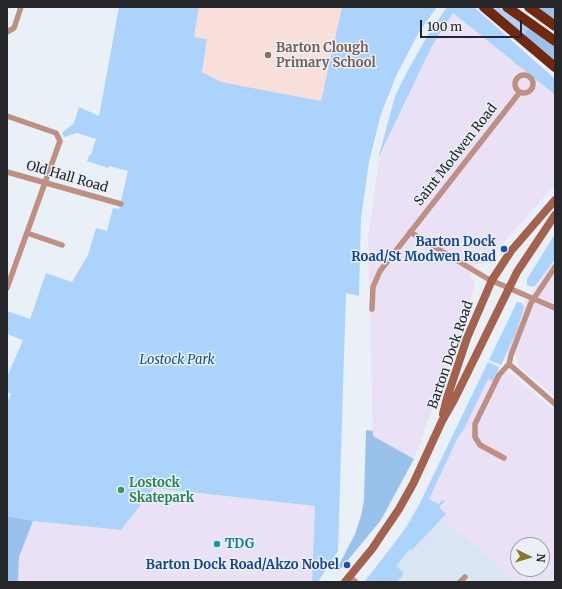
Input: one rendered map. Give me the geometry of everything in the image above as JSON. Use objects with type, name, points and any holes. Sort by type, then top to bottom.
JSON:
[{"type":"highway","points":[[484,7],[555,67]]},
{"type":"highway","points":[[507,7],[555,41]]},
{"type":"highway","points":[[529,7],[555,26]]},
{"type":"main road","name":"Barton Dock Road","points":[[442,421],[447,398],[467,338],[492,280],[511,252],[555,200]]},
{"type":"main road","name":"Barton Dock Road","points":[[350,580],[399,509],[413,484],[442,421],[525,258],[555,215]]},
{"type":"street","points":[[7,32],[14,28],[21,7]]},
{"type":"street","name":"Saint Modwen Road","points":[[372,309],[375,279],[520,92]]},
{"type":"street","points":[[7,116],[54,132],[60,137],[60,144],[7,288]]},
{"type":"street","name":"Old Hall Road","points":[[7,172],[44,184],[120,204]]},
{"type":"street","points":[[410,232],[492,280],[555,308]]},
{"type":"street","points":[[27,233],[62,245]]},
{"type":"street","points":[[504,458],[480,446],[475,437],[474,430],[496,380],[509,364],[511,355],[534,298],[555,267]]},
{"type":"street","points":[[509,364],[555,404]]},
{"type":"street","points":[[460,582],[465,577]]},
{"type":"shaded area","name":"Barton Clough Primary School","points":[[199,7],[342,7],[321,101],[221,82],[202,72],[207,39],[194,37]]},
{"type":"shaded area","points":[[535,7],[551,7],[555,9],[555,21]]},
{"type":"shaded area","points":[[453,13],[555,95],[555,185],[484,264],[475,264],[470,276],[474,281],[474,288],[463,325],[414,459],[373,436],[368,238],[379,159],[432,46]]},
{"type":"shaded area","points":[[529,29],[555,47],[555,60],[526,36],[525,32]]},
{"type":"shaded area","points":[[555,259],[555,397],[518,365],[517,355],[506,351],[523,306]]},
{"type":"shaded area","points":[[493,367],[513,375],[555,411],[555,582],[517,582],[511,577],[550,577],[550,537],[510,537],[510,576],[425,503],[457,435]]},
{"type":"shaded area","points":[[366,430],[373,431],[373,436],[414,459],[381,520],[339,571],[337,569],[355,534],[361,516],[364,500]]},
{"type":"shaded area","points":[[154,488],[315,506],[312,582],[18,582],[19,557],[33,521],[121,530]]},
{"type":"shaded area","points":[[421,501],[428,505],[517,582],[363,582],[393,546]]},
{"type":"shaded area","points":[[7,516],[33,521],[19,557],[18,582],[7,582]]},
{"type":"green space","name":"Lostock Park","points":[[119,7],[199,7],[194,37],[207,39],[202,72],[221,82],[321,101],[342,7],[437,7],[419,32],[397,74],[381,114],[369,162],[361,218],[359,296],[346,293],[338,551],[318,582],[312,582],[315,506],[154,488],[121,530],[33,521],[7,516],[7,403],[11,394],[7,392],[7,377],[23,340],[7,334],[7,311],[30,319],[46,273],[72,282],[88,255],[96,228],[107,231],[113,208],[119,209],[128,171],[109,166],[108,168],[87,161],[89,155],[91,155],[96,139],[77,133],[64,137],[62,133],[74,123],[79,107],[99,116]]},
{"type":"green space","points":[[447,7],[474,7],[555,79],[555,95],[453,13],[432,46],[378,159],[395,96],[428,35]]},
{"type":"green space","points":[[491,7],[499,7],[529,29],[525,32],[526,36]]},
{"type":"green space","points":[[555,234],[555,259],[536,285],[533,287],[527,285],[527,279]]},
{"type":"green space","points":[[517,302],[522,303],[524,308],[516,333],[501,365],[489,360]]},
{"type":"green space","points":[[488,362],[499,367],[493,381],[488,379],[464,429],[458,437],[429,499],[439,504],[442,500],[445,501],[439,507],[446,514],[412,550],[410,549],[396,566],[404,573],[397,582],[366,582],[408,525],[418,507]]},
{"type":"place","name":"Barton Clough Primary School","points":[[268,55]]},
{"type":"place","name":"Barton Dock Road/St Modwen Road","points":[[504,249]]},
{"type":"place","name":"Lostock Skatepark","points":[[121,490]]},
{"type":"place","name":"TDG","points":[[217,544]]},
{"type":"place","name":"Barton Dock Road/Akzo Nobel","points":[[347,565]]}]
